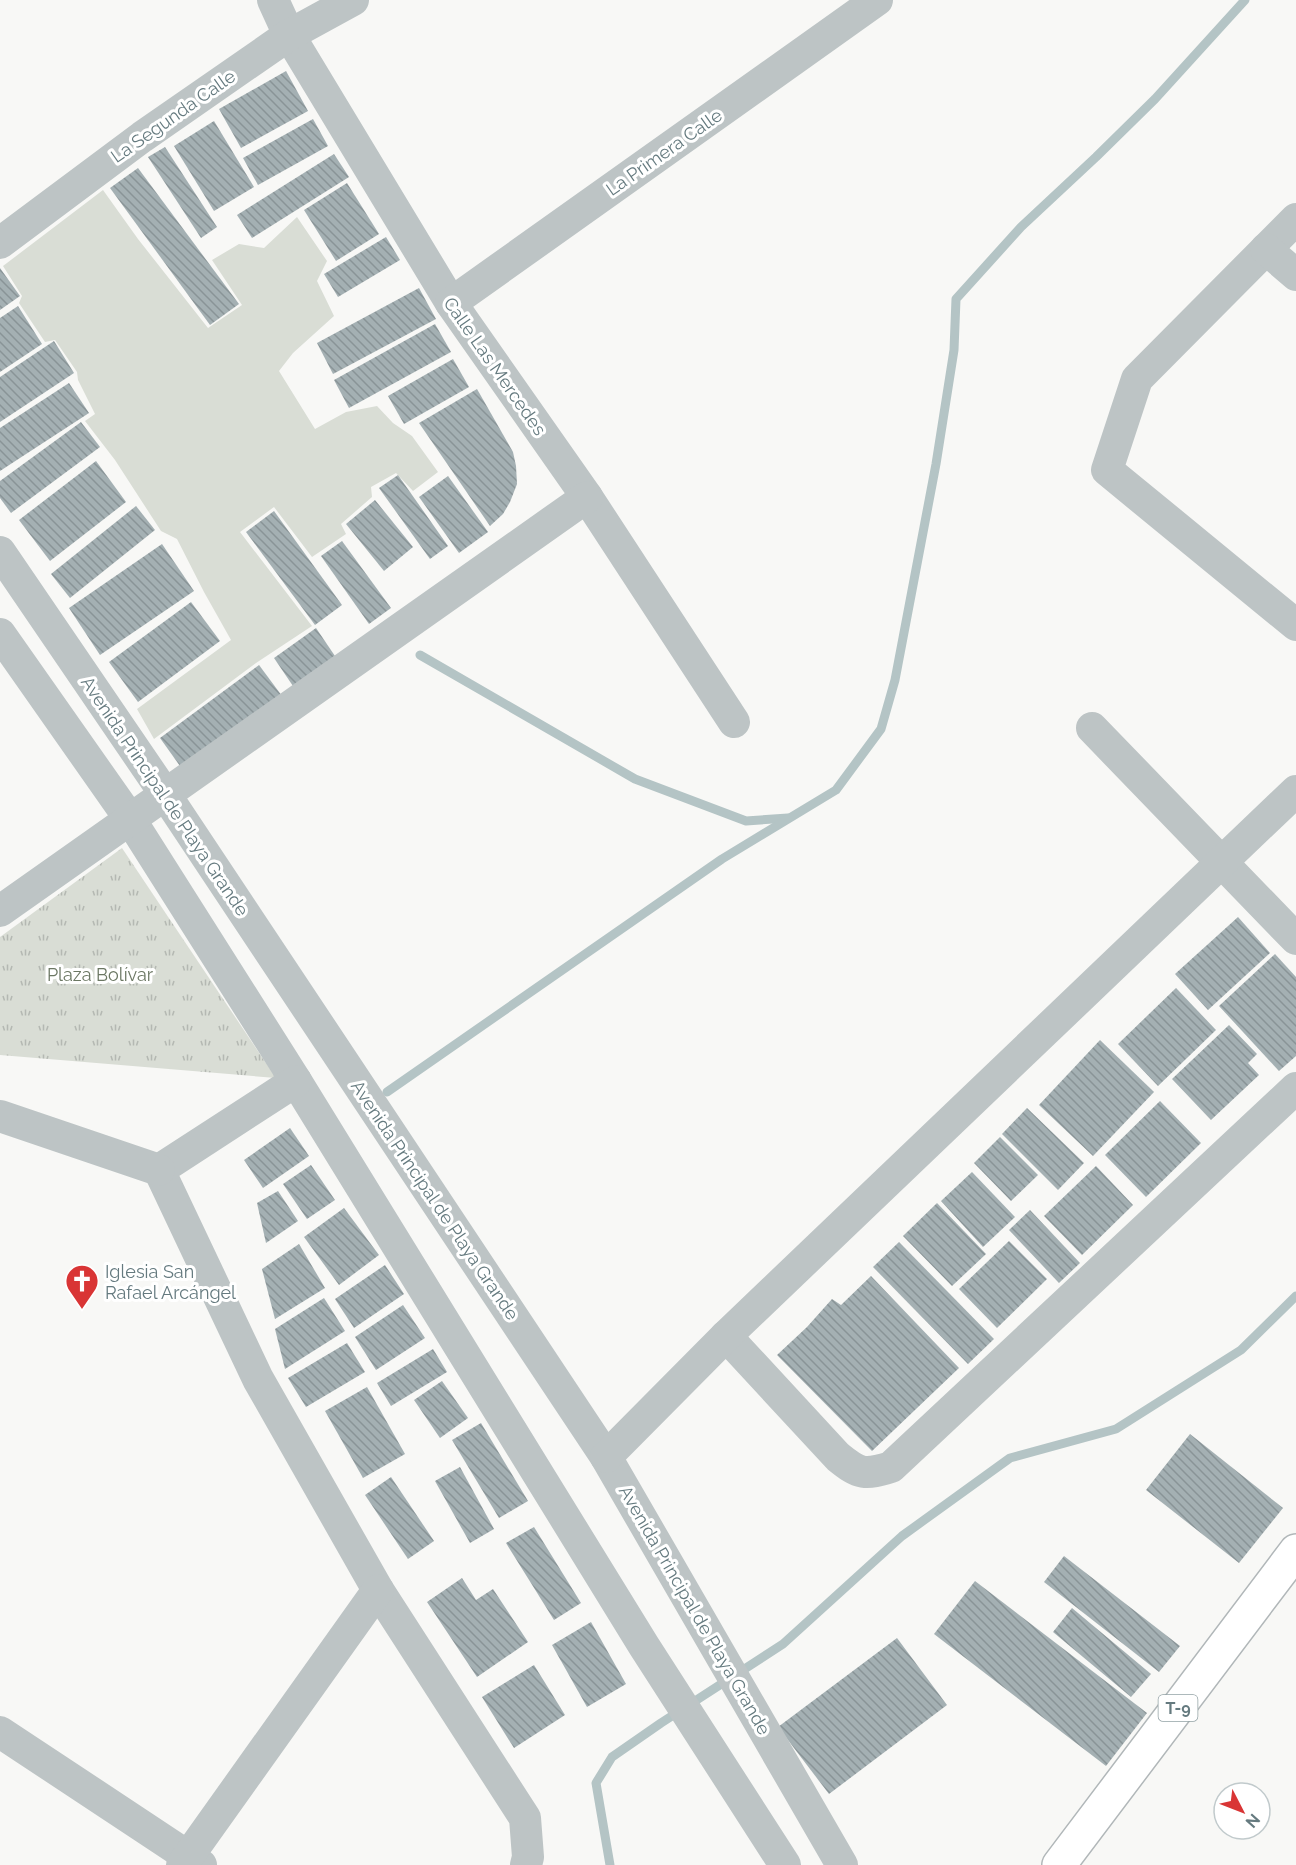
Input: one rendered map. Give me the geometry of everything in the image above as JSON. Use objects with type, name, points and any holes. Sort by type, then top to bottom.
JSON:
[{"type":"highway","name":"T-9","points":[[1059,1865],[1296,1551]]},
{"type":"street","name":"Calle Las Mercedes","points":[[273,0],[289,35],[451,303],[587,497],[734,722]]},
{"type":"street","name":"La Segunda Calle","points":[[0,243],[142,137],[289,35],[352,0]]},
{"type":"street","name":"La Primera Calle","points":[[451,303],[877,0]]},
{"type":"street","points":[[1296,219],[1137,379],[1107,470],[1296,625]]},
{"type":"street","points":[[1266,249],[1296,274]]},
{"type":"street","points":[[0,910],[587,497]]},
{"type":"street","name":"Avenida Principal de Playa Grande","points":[[0,552],[165,794],[606,1457],[842,1865]]},
{"type":"street","points":[[0,634],[130,819],[296,1082],[644,1646],[785,1865]]},
{"type":"street","points":[[1092,728],[1296,939]]},
{"type":"street","points":[[606,1457],[726,1336],[1296,791]]},
{"type":"street","points":[[159,1170],[296,1082]]},
{"type":"street","points":[[726,1336],[848,1465],[861,1473],[891,1467],[1296,1088]]},
{"type":"street","points":[[0,1116],[159,1170],[258,1379],[378,1590],[525,1818],[528,1857],[526,1865]]},
{"type":"street","points":[[0,1732],[191,1862],[378,1590]]},
{"type":"green space","points":[[103,190],[138,239],[208,328],[242,305],[212,260],[239,244],[264,248],[297,217],[327,261],[317,281],[334,316],[293,353],[279,371],[315,429],[346,412],[377,406],[393,423],[412,436],[438,472],[413,491],[396,473],[371,487],[372,497],[341,524],[346,534],[312,557],[274,507],[240,532],[312,626],[256,663],[154,739],[137,709],[231,640],[177,539],[161,531],[115,460],[85,421],[95,414],[78,380],[77,372],[55,340],[45,342],[19,303],[22,296],[3,266]]},
{"type":"green space","name":"Plaza Bolívar","points":[[122,848],[276,1078],[0,1055],[0,937]]},
{"type":"building","points":[[286,71],[308,111],[241,148],[219,109]]},
{"type":"building","points":[[313,119],[328,146],[258,185],[243,158]]},
{"type":"building","points":[[214,121],[254,187],[214,211],[174,146]]},
{"type":"building","points":[[165,147],[217,227],[201,238],[148,157]]},
{"type":"building","points":[[334,154],[349,177],[252,238],[237,215]]},
{"type":"building","points":[[138,168],[239,304],[210,325],[110,188]]},
{"type":"building","points":[[347,183],[379,234],[336,261],[304,210]]},
{"type":"building","points":[[386,237],[400,260],[338,297],[324,274]]},
{"type":"building","points":[[0,268],[20,296],[0,310]]},
{"type":"building","points":[[419,288],[436,319],[333,374],[317,343]]},
{"type":"building","points":[[18,306],[42,344],[0,372],[0,318]]},
{"type":"building","points":[[435,324],[451,352],[349,408],[334,380]]},
{"type":"building","points":[[54,341],[74,373],[0,422],[0,377]]},
{"type":"building","points":[[453,359],[469,387],[404,424],[388,396]]},
{"type":"building","points":[[69,383],[89,413],[0,471],[0,428]]},
{"type":"building","points":[[477,389],[513,452],[516,466],[517,484],[510,502],[503,514],[490,526],[419,423]]},
{"type":"building","points":[[81,422],[100,447],[11,513],[0,498],[0,481]]},
{"type":"building","points":[[96,461],[126,502],[50,561],[19,520]]},
{"type":"building","points":[[398,475],[448,546],[430,559],[379,488]]},
{"type":"building","points":[[448,476],[488,532],[459,553],[419,497]]},
{"type":"building","points":[[375,500],[413,547],[384,571],[346,524]]},
{"type":"building","points":[[136,506],[155,530],[70,598],[51,574]]},
{"type":"building","points":[[274,511],[342,605],[315,625],[246,532]]},
{"type":"building","points":[[342,541],[391,608],[369,624],[321,556]]},
{"type":"building","points":[[162,544],[194,591],[100,655],[69,608]]},
{"type":"building","points":[[191,602],[220,641],[138,702],[109,662]]},
{"type":"building","points":[[316,628],[337,659],[295,689],[274,658]]},
{"type":"building","points":[[259,665],[285,700],[185,773],[160,738]]},
{"type":"building","points":[[1238,917],[1270,953],[1208,1010],[1175,974]]},
{"type":"building","points":[[1275,954],[1296,977],[1296,1056],[1279,1071],[1219,1006]]},
{"type":"building","points":[[1176,988],[1216,1030],[1158,1086],[1118,1044]]},
{"type":"building","points":[[1229,1025],[1257,1054],[1248,1063],[1259,1075],[1211,1120],[1172,1079]]},
{"type":"building","points":[[1100,1040],[1154,1092],[1093,1156],[1039,1105]]},
{"type":"building","points":[[1160,1101],[1201,1143],[1146,1197],[1105,1155]]},
{"type":"building","points":[[1027,1108],[1084,1163],[1058,1190],[1002,1134]]},
{"type":"building","points":[[290,1128],[309,1156],[263,1188],[244,1160]]},
{"type":"building","points":[[1000,1137],[1038,1175],[1011,1201],[974,1163]]},
{"type":"building","points":[[311,1165],[335,1200],[307,1219],[283,1184]]},
{"type":"building","points":[[1096,1166],[1133,1205],[1082,1255],[1044,1216]]},
{"type":"building","points":[[972,1172],[1015,1217],[983,1247],[941,1201]]},
{"type":"building","points":[[278,1191],[298,1221],[266,1243],[257,1203]]},
{"type":"building","points":[[937,1203],[986,1254],[952,1286],[903,1236]]},
{"type":"building","points":[[344,1208],[379,1255],[339,1285],[304,1237]]},
{"type":"building","points":[[1030,1210],[1080,1263],[1059,1283],[1009,1230]]},
{"type":"building","points":[[1009,1241],[1047,1279],[997,1328],[959,1289]]},
{"type":"building","points":[[899,1242],[994,1339],[968,1364],[873,1267]]},
{"type":"building","points":[[299,1244],[325,1288],[275,1319],[262,1269]]},
{"type":"building","points":[[385,1265],[404,1294],[354,1328],[335,1299]]},
{"type":"building","points":[[871,1276],[959,1368],[872,1451],[777,1355],[832,1299],[841,1305]]},
{"type":"building","points":[[324,1298],[345,1331],[285,1369],[275,1329]]},
{"type":"building","points":[[403,1305],[425,1338],[376,1370],[355,1337]]},
{"type":"building","points":[[347,1343],[365,1372],[306,1407],[288,1378]]},
{"type":"building","points":[[433,1349],[447,1372],[391,1406],[377,1383]]},
{"type":"building","points":[[442,1381],[468,1418],[440,1438],[414,1400]]},
{"type":"building","points":[[367,1387],[405,1454],[363,1478],[325,1411]]},
{"type":"building","points":[[481,1423],[528,1501],[499,1518],[452,1440]]},
{"type":"building","points":[[1190,1434],[1283,1508],[1239,1563],[1146,1490]]},
{"type":"building","points":[[460,1467],[494,1529],[470,1543],[435,1481]]},
{"type":"building","points":[[391,1477],[434,1541],[408,1559],[365,1495]]},
{"type":"building","points":[[534,1527],[581,1603],[554,1620],[506,1543]]},
{"type":"building","points":[[1064,1556],[1180,1646],[1159,1672],[1044,1582]]},
{"type":"building","points":[[462,1578],[476,1600],[493,1589],[528,1642],[477,1677],[427,1602]]},
{"type":"building","points":[[975,1581],[1147,1713],[1106,1766],[934,1634]]},
{"type":"building","points":[[1072,1608],[1151,1674],[1131,1697],[1053,1632]]},
{"type":"building","points":[[591,1622],[626,1684],[587,1707],[552,1645]]},
{"type":"building","points":[[897,1638],[947,1705],[829,1794],[778,1727]]},
{"type":"building","points":[[534,1665],[565,1715],[514,1748],[482,1697]]},
{"type":"waterway","points":[[387,1092],[722,859],[836,790],[881,729],[895,680],[936,464],[954,350],[956,299],[1021,227],[1155,99],[1245,0]]},
{"type":"waterway","points":[[420,655],[635,779],[746,821],[788,818]]},
{"type":"waterway","points":[[610,1865],[596,1783],[612,1757],[783,1644],[902,1536],[1010,1458],[1116,1429],[1241,1350],[1296,1296]]},
{"type":"place","name":"Iglesia San Rafael Arcángel","points":[[82,1310]]}]
